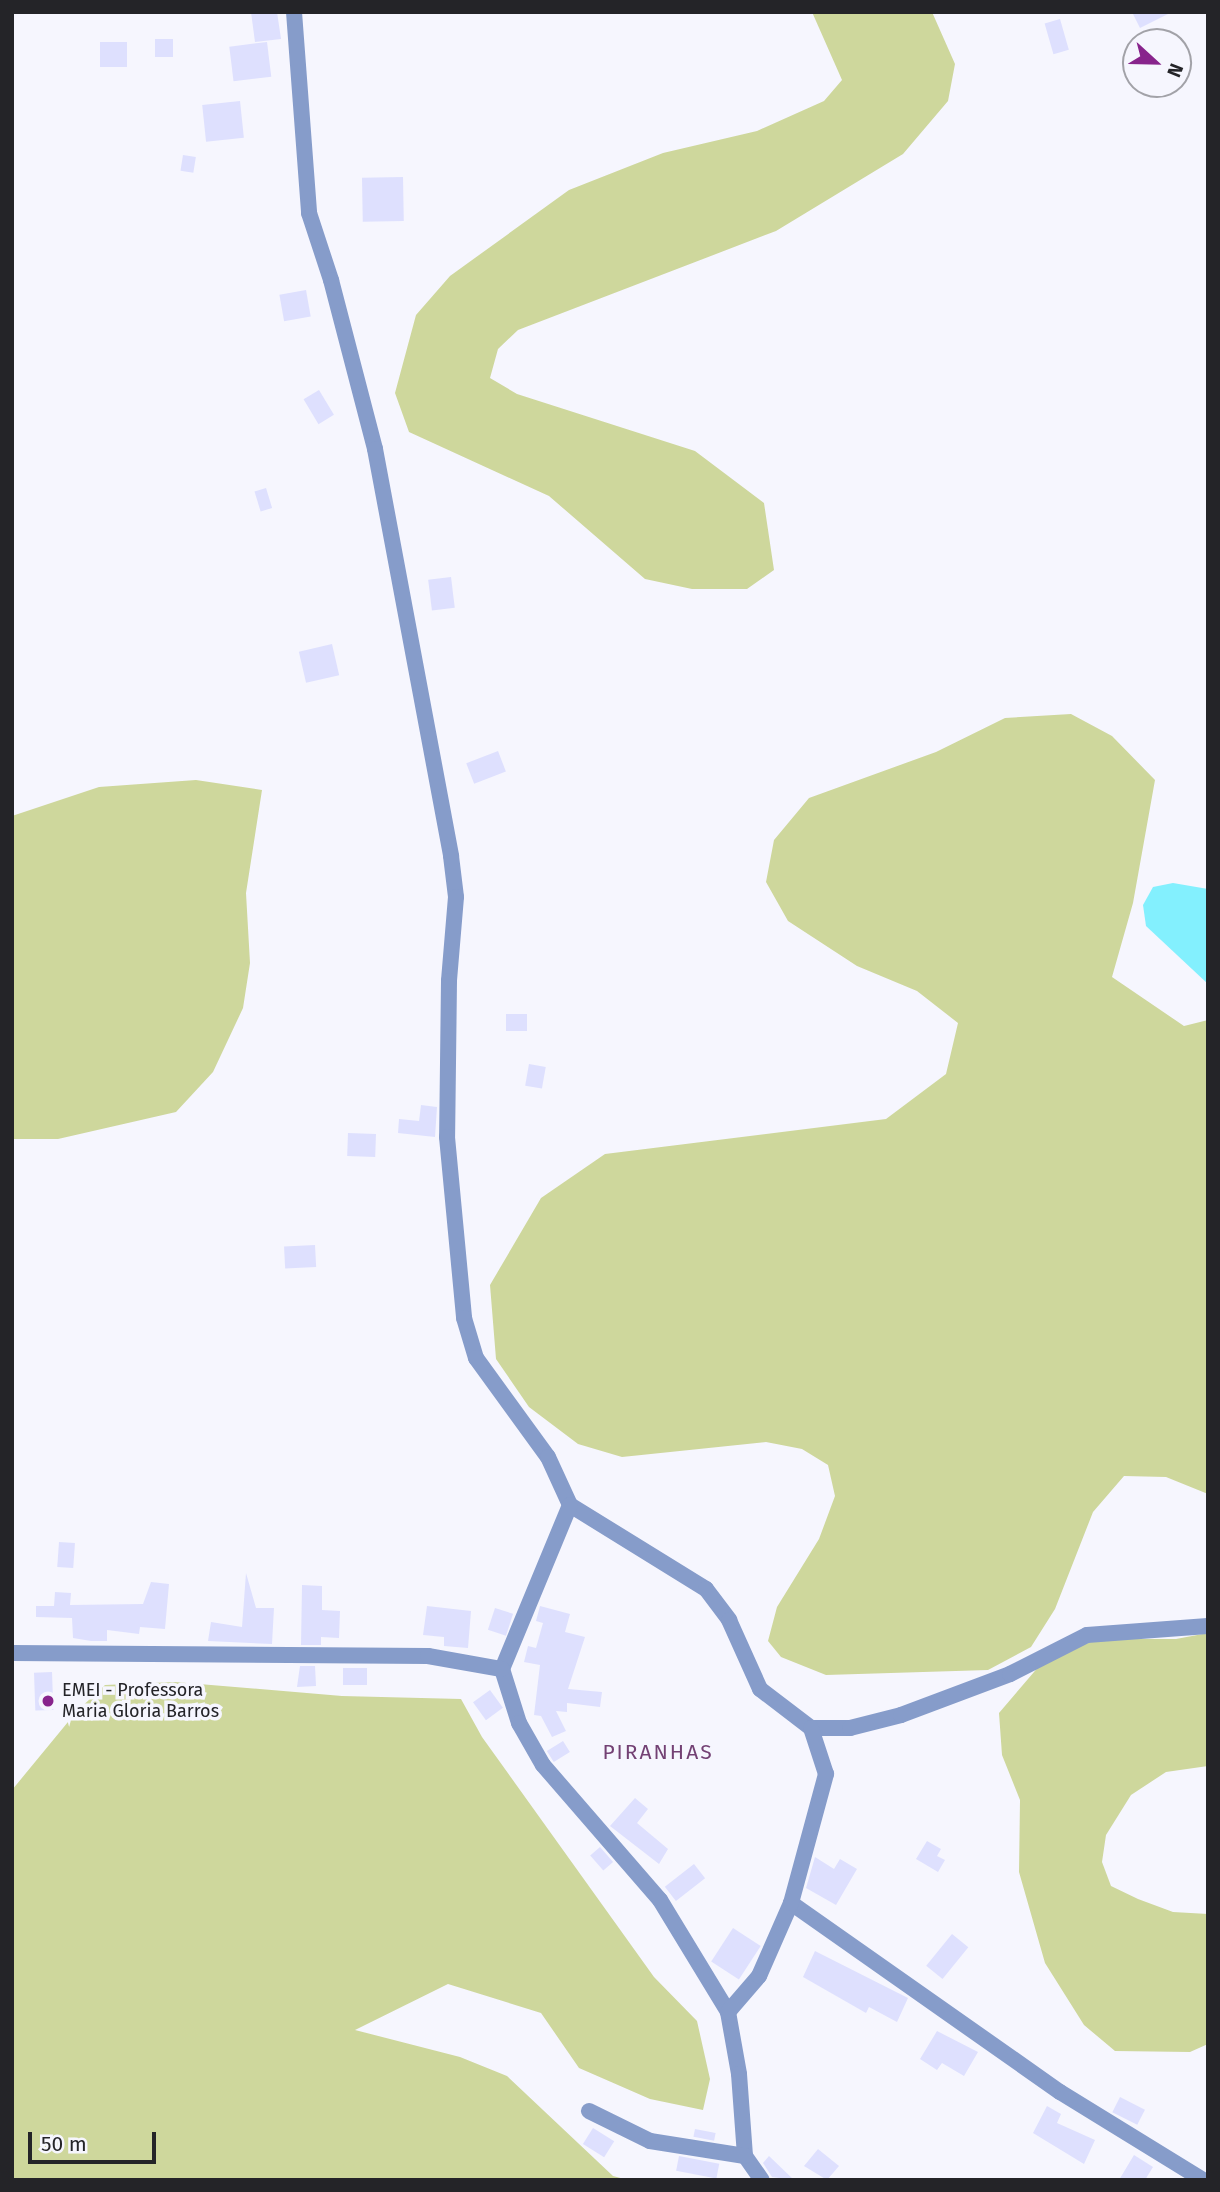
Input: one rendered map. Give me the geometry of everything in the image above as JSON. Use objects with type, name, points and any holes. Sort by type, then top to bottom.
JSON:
[{"type":"street","points":[[294,12],[309,213],[331,280],[375,449],[451,856],[456,897],[449,981],[447,1137],[464,1318],[476,1358],[548,1457],[570,1505],[706,1589],[729,1620],[760,1689],[811,1728],[825,1774],[791,1902],[759,1976],[728,2012]]},
{"type":"street","points":[[570,1505],[502,1669],[519,1723],[543,1765],[660,1900],[728,2012],[739,2074],[745,2156],[762,2180]]},
{"type":"street","points":[[811,1728],[850,1728],[901,1715],[1010,1674],[1087,1635],[1208,1626]]},
{"type":"street","points":[[12,1653],[428,1656],[502,1669]]},
{"type":"street","points":[[791,1902],[1060,2092],[1203,2180]]},
{"type":"street","points":[[589,2111],[650,2141],[745,2156]]},
{"type":"green space","points":[[812,12],[932,12],[955,64],[948,101],[903,154],[776,231],[518,330],[498,349],[490,378],[517,394],[695,451],[764,503],[774,570],[747,589],[692,589],[645,579],[549,496],[409,432],[395,393],[416,315],[450,276],[569,190],[663,153],[757,131],[824,101],[842,80]]},
{"type":"green space","points":[[1071,714],[1112,736],[1155,780],[1133,903],[1112,977],[1184,1026],[1208,1020],[1208,1494],[1166,1477],[1124,1476],[1093,1512],[1055,1609],[1031,1647],[988,1670],[826,1675],[781,1657],[768,1641],[777,1607],[819,1539],[835,1496],[828,1465],[802,1449],[766,1442],[622,1457],[578,1444],[529,1407],[496,1359],[490,1285],[541,1198],[605,1154],[886,1119],[946,1074],[958,1023],[917,991],[857,966],[788,921],[766,882],[774,840],[809,798],[936,752],[1005,718]]},
{"type":"green space","points":[[196,780],[262,790],[246,893],[250,963],[243,1008],[213,1072],[176,1112],[58,1139],[12,1139],[12,816],[99,787]]},
{"type":"green space","points":[[1208,1633],[1208,1766],[1166,1772],[1131,1795],[1106,1835],[1102,1862],[1111,1886],[1173,1912],[1208,1914],[1208,2044],[1190,2052],[1115,2051],[1084,2025],[1045,1963],[1019,1872],[1020,1800],[1002,1755],[999,1713],[1046,1658],[1099,1639],[1176,1639]]},
{"type":"green space","points":[[175,1682],[342,1696],[461,1699],[482,1737],[654,1977],[697,2021],[710,2079],[703,2110],[650,2099],[579,2068],[541,2013],[448,1984],[355,2030],[460,2057],[507,2076],[613,2176],[628,2180],[12,2180],[12,1790],[77,1711],[105,1685]]},
{"type":"water","points":[[1173,883],[1208,889],[1208,984],[1146,926],[1143,905],[1153,887]]},
{"type":"building","points":[[251,12],[277,12],[281,39],[255,42]]},
{"type":"building","points":[[1132,12],[1172,12],[1140,28]]},
{"type":"building","points":[[1060,19],[1069,50],[1053,54],[1045,23]]},
{"type":"building","points":[[155,39],[173,39],[173,57],[155,57]]},
{"type":"building","points":[[100,42],[127,42],[127,67],[100,67]]},
{"type":"building","points":[[267,42],[271,77],[234,81],[229,47]]},
{"type":"building","points":[[240,101],[244,138],[206,142],[202,105]]},
{"type":"building","points":[[183,155],[196,157],[193,173],[180,171]]},
{"type":"building","points":[[403,177],[404,221],[363,222],[362,178]]},
{"type":"building","points":[[306,290],[311,317],[284,321],[279,295]]},
{"type":"building","points":[[319,390],[334,415],[319,424],[304,399]]},
{"type":"building","points":[[266,488],[272,508],[261,512],[255,492]]},
{"type":"building","points":[[451,577],[455,608],[432,611],[428,580]]},
{"type":"building","points":[[332,644],[339,675],[306,683],[299,652]]},
{"type":"building","points":[[498,751],[506,772],[474,784],[466,763]]},
{"type":"building","points":[[506,1014],[527,1014],[527,1031],[506,1031]]},
{"type":"building","points":[[529,1064],[546,1067],[542,1089],[525,1086]]},
{"type":"building","points":[[421,1105],[437,1107],[435,1137],[398,1133],[399,1119],[419,1121]]},
{"type":"building","points":[[348,1133],[376,1134],[375,1157],[347,1156]]},
{"type":"building","points":[[315,1245],[316,1267],[285,1269],[284,1247]]},
{"type":"building","points":[[59,1542],[75,1543],[73,1568],[57,1567]]},
{"type":"building","points":[[246,1573],[256,1608],[274,1608],[272,1644],[208,1641],[211,1622],[242,1627]]},
{"type":"building","points":[[151,1582],[169,1584],[165,1629],[140,1627],[139,1634],[107,1630],[107,1641],[91,1641],[73,1638],[72,1618],[36,1617],[36,1606],[54,1606],[55,1592],[71,1593],[70,1605],[143,1604]]},
{"type":"building","points":[[302,1585],[322,1586],[322,1610],[340,1611],[339,1638],[321,1637],[321,1645],[301,1645]]},
{"type":"building","points":[[427,1606],[471,1611],[468,1648],[444,1646],[444,1637],[423,1635]]},
{"type":"building","points":[[540,1606],[570,1614],[565,1632],[585,1637],[568,1689],[602,1692],[600,1707],[567,1703],[567,1712],[556,1711],[566,1731],[552,1737],[541,1716],[534,1715],[540,1665],[524,1662],[528,1646],[536,1648],[543,1623],[536,1621]]},
{"type":"building","points":[[495,1608],[513,1614],[506,1636],[488,1630]]},
{"type":"building","points":[[300,1666],[315,1666],[316,1686],[297,1687]]},
{"type":"building","points":[[343,1668],[367,1668],[367,1685],[343,1685]]},
{"type":"building","points":[[52,1672],[53,1710],[35,1711],[34,1673]]},
{"type":"building","points":[[490,1690],[503,1708],[486,1720],[473,1702]]},
{"type":"building","points":[[563,1741],[570,1752],[554,1762],[547,1751]]},
{"type":"building","points":[[635,1798],[648,1809],[637,1823],[668,1849],[659,1864],[610,1826]]},
{"type":"building","points":[[927,1841],[941,1849],[937,1856],[945,1860],[938,1872],[916,1859]]},
{"type":"building","points":[[600,1847],[613,1862],[603,1871],[590,1856]]},
{"type":"building","points":[[815,1857],[834,1869],[840,1859],[857,1869],[836,1905],[806,1888]]},
{"type":"building","points":[[694,1864],[705,1878],[676,1901],[665,1887]]},
{"type":"building","points":[[733,1928],[761,1946],[739,1980],[711,1962]]},
{"type":"building","points":[[952,1934],[968,1947],[943,1979],[926,1966]]},
{"type":"building","points":[[815,1951],[908,1998],[897,2022],[869,2007],[866,2013],[803,1977]]},
{"type":"building","points":[[937,2031],[978,2052],[964,2076],[942,2063],[937,2070],[920,2059]]},
{"type":"building","points":[[1120,2097],[1145,2110],[1137,2125],[1112,2112]]},
{"type":"building","points":[[1047,2106],[1061,2114],[1057,2123],[1095,2140],[1084,2164],[1033,2133]]},
{"type":"building","points":[[593,2128],[614,2141],[604,2157],[583,2144]]},
{"type":"building","points":[[695,2129],[716,2133],[714,2141],[693,2137]]},
{"type":"building","points":[[818,2149],[839,2166],[827,2180],[804,2166]]},
{"type":"building","points":[[1134,2155],[1153,2167],[1145,2180],[1119,2180]]},
{"type":"building","points":[[679,2156],[719,2164],[716,2179],[676,2171]]},
{"type":"building","points":[[769,2156],[794,2180],[772,2177],[763,2163]]},
{"type":"place","name":"EMEI - Professora Maria Gloria Barros","points":[[48,1701]]},
{"type":"district","name":"PIRANHAS","points":[[658,1752]]}]
